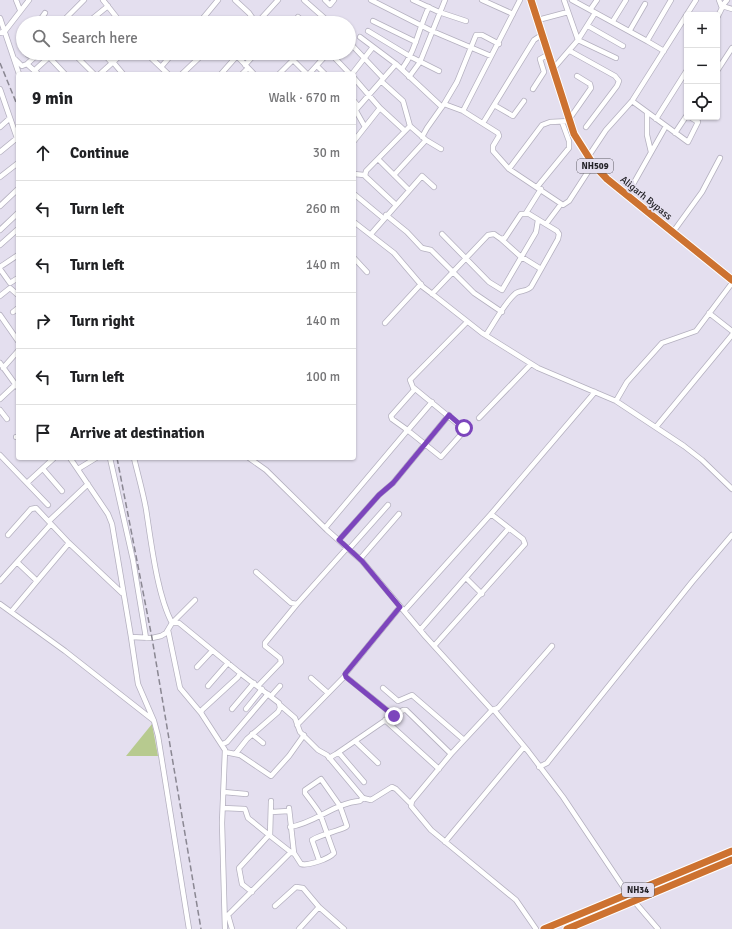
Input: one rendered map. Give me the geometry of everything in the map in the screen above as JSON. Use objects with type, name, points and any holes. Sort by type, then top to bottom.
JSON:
[{"type":"highway","name":"Aligarh Bypass","points":[[531,0],[543,34],[545,56],[553,69],[567,121],[593,164],[607,179],[673,232],[731,284]]},
{"type":"highway","name":"NH34","points":[[544,929],[732,851]]},
{"type":"highway","name":"NH34","points":[[567,929],[732,860]]},
{"type":"street","points":[[16,0],[20,10]]},
{"type":"street","points":[[3,32],[29,0]]},
{"type":"street","points":[[68,16],[84,0]]},
{"type":"street","points":[[103,0],[116,16]]},
{"type":"street","points":[[204,16],[218,0]]},
{"type":"street","points":[[235,0],[251,16]]},
{"type":"street","points":[[263,16],[278,0]]},
{"type":"street","points":[[304,0],[322,16]]},
{"type":"street","points":[[309,4],[312,0]]},
{"type":"street","points":[[325,0],[330,5],[334,0]]},
{"type":"street","points":[[371,0],[420,26],[491,56]]},
{"type":"street","points":[[414,0],[439,12],[466,21]]},
{"type":"street","points":[[408,77],[420,62],[445,0]]},
{"type":"street","points":[[482,0],[513,14]]},
{"type":"street","points":[[463,111],[491,56],[499,44],[520,0]]},
{"type":"street","points":[[564,0],[578,40],[616,58]]},
{"type":"street","points":[[572,0],[630,30],[664,51]]},
{"type":"street","points":[[590,10],[597,0]]},
{"type":"street","points":[[613,21],[626,0]]},
{"type":"street","points":[[647,41],[671,0]]},
{"type":"street","points":[[588,156],[606,130],[632,101],[696,0]]},
{"type":"street","points":[[719,0],[722,6],[732,9]]},
{"type":"street","points":[[720,12],[727,0]]},
{"type":"street","points":[[630,30],[645,4]]},
{"type":"street","points":[[96,16],[108,6]]},
{"type":"street","points":[[402,69],[411,57],[420,26],[429,7]]},
{"type":"street","points":[[538,20],[568,12]]},
{"type":"street","points":[[553,69],[578,40],[595,13]]},
{"type":"street","points":[[0,18],[3,32],[18,72]]},
{"type":"street","points":[[373,21],[416,42]]},
{"type":"street","points":[[588,26],[623,46]]},
{"type":"street","points":[[368,31],[411,57],[439,71]]},
{"type":"street","points":[[394,175],[424,139],[427,128],[457,82],[478,34],[499,44]]},
{"type":"street","points":[[483,123],[534,40],[543,34]]},
{"type":"street","points":[[360,37],[396,64],[408,77],[443,105],[463,111],[499,135],[493,146],[494,151],[509,169],[561,204],[566,205],[593,164]]},
{"type":"street","points":[[353,72],[373,47]]},
{"type":"street","points":[[720,66],[732,48]]},
{"type":"street","points":[[356,49],[403,101],[410,126],[424,139],[441,149]]},
{"type":"street","points":[[570,50],[615,76],[619,81],[617,86],[586,127]]},
{"type":"street","points":[[12,56],[22,66],[31,60]]},
{"type":"street","points":[[533,89],[544,72],[545,56]]},
{"type":"street","points":[[27,64],[37,72],[47,60]]},
{"type":"street","points":[[52,60],[63,72]]},
{"type":"street","points":[[80,60],[92,72]]},
{"type":"street","points":[[154,60],[166,72]]},
{"type":"street","points":[[161,67],[167,60]]},
{"type":"street","points":[[184,72],[197,60]]},
{"type":"street","points":[[222,72],[231,60]]},
{"type":"street","points":[[240,60],[252,72]]},
{"type":"street","points":[[243,72],[252,60]]},
{"type":"street","points":[[282,72],[293,60],[310,72]]},
{"type":"street","points":[[312,72],[323,60]]},
{"type":"street","points":[[336,60],[349,72]]},
{"type":"street","points":[[102,72],[113,62],[121,72]]},
{"type":"street","points":[[356,110],[396,64]]},
{"type":"street","points":[[317,66],[323,72]]},
{"type":"street","points":[[656,119],[684,75]]},
{"type":"street","points":[[500,238],[505,238],[520,215],[526,213],[539,188],[569,148],[567,121],[591,88],[590,84],[577,76]]},
{"type":"street","points":[[356,80],[380,108],[405,131]]},
{"type":"street","points":[[0,89],[16,134]]},
{"type":"street","points":[[494,105],[514,116],[524,101]]},
{"type":"street","points":[[632,101],[688,142],[698,122],[695,120]]},
{"type":"street","points":[[0,106],[5,103]]},
{"type":"street","points":[[356,138],[380,108]]},
{"type":"street","points":[[646,112],[647,135],[652,152]]},
{"type":"street","points":[[356,114],[365,127]]},
{"type":"street","points":[[0,127],[10,118]]},
{"type":"street","points":[[675,133],[684,120]]},
{"type":"street","points":[[509,169],[542,125],[550,122],[567,121]]},
{"type":"street","points":[[364,175],[410,126]]},
{"type":"street","points":[[627,195],[666,126]]},
{"type":"street","points":[[0,152],[16,141]]},
{"type":"street","points":[[673,232],[702,192],[720,158]]},
{"type":"street","points":[[379,160],[409,190]]},
{"type":"street","points":[[0,178],[16,165]]},
{"type":"street","points":[[356,174],[364,175],[396,205]]},
{"type":"street","points":[[371,234],[409,190],[424,176],[434,187]]},
{"type":"street","points":[[0,206],[16,191]]},
{"type":"street","points":[[356,195],[407,232],[422,248],[431,250],[474,293],[502,312]]},
{"type":"street","points":[[546,224],[561,204]]},
{"type":"street","points":[[486,335],[518,292],[529,289],[559,234],[546,224],[526,213]]},
{"type":"street","points":[[0,230],[16,215]]},
{"type":"street","points":[[442,234],[489,282],[500,290],[503,289],[522,258],[536,232],[538,220]]},
{"type":"street","points":[[356,223],[401,259],[432,294],[467,322],[531,364],[616,401],[702,460],[732,489]]},
{"type":"street","points":[[0,245],[16,231]]},
{"type":"street","points":[[432,294],[488,235],[494,234],[522,258],[541,269]]},
{"type":"street","points":[[16,256],[0,268],[10,283],[16,279]]},
{"type":"street","points":[[356,260],[367,272]]},
{"type":"street","points":[[385,323],[422,284]]},
{"type":"street","points":[[616,401],[627,382],[661,345],[667,341],[695,333],[731,284]]},
{"type":"street","points":[[0,296],[10,288],[16,293]]},
{"type":"street","points":[[709,314],[732,331]]},
{"type":"street","points":[[0,315],[16,338]]},
{"type":"street","points":[[414,388],[391,416],[392,419],[439,456],[442,456],[465,429],[414,388],[410,382],[411,378],[467,322]]},
{"type":"street","points":[[656,427],[732,335]]},
{"type":"street","points":[[16,353],[1,364],[16,386]]},
{"type":"street","points":[[479,418],[531,364]]},
{"type":"street","points":[[0,400],[16,388]]},
{"type":"street","points":[[297,725],[345,676],[346,672],[402,609],[491,514],[595,392]]},
{"type":"street","points":[[325,528],[432,402]]},
{"type":"street","points":[[0,410],[7,419]]},
{"type":"street","points":[[339,540],[379,495],[389,488],[449,415]]},
{"type":"street","points":[[0,454],[48,505]]},
{"type":"street","points":[[27,483],[52,460]]},
{"type":"street","points":[[71,460],[112,524],[138,684],[154,721],[162,754],[189,929]]},
{"type":"street","points":[[78,469],[93,460]]},
{"type":"street","points":[[110,460],[132,560],[146,638]]},
{"type":"street","points":[[134,460],[166,612],[172,623]]},
{"type":"street","points":[[252,460],[266,470],[325,528],[360,559],[434,646],[493,710],[524,747],[574,813],[600,856],[628,894]]},
{"type":"street","points":[[43,469],[62,491]]},
{"type":"street","points":[[0,580],[50,523],[88,484]]},
{"type":"street","points":[[232,709],[258,686],[281,662],[280,658],[266,648],[265,643],[297,604],[388,505]]},
{"type":"street","points":[[8,535],[33,508],[37,509],[69,543],[122,593]]},
{"type":"street","points":[[360,559],[399,514]]},
{"type":"street","points":[[434,646],[525,544],[523,539],[491,514]]},
{"type":"street","points":[[420,630],[509,528]]},
{"type":"street","points":[[539,767],[547,764],[692,582],[732,535]]},
{"type":"street","points":[[11,612],[69,543]]},
{"type":"street","points":[[17,562],[37,581]]},
{"type":"street","points":[[256,572],[291,603],[297,604]]},
{"type":"street","points":[[466,578],[482,594]]},
{"type":"street","points":[[131,637],[146,638],[161,636],[194,600]]},
{"type":"street","points":[[0,604],[66,651],[154,721]]},
{"type":"street","points":[[172,623],[182,625],[212,651],[270,695],[280,706],[295,718],[299,731],[314,747],[329,758],[363,798],[371,800],[387,788],[392,787],[396,789],[410,803],[412,809],[425,825],[516,900],[536,929]]},
{"type":"street","points":[[168,630],[180,688],[201,713],[223,744],[225,752],[223,808],[227,916],[225,929]]},
{"type":"street","points":[[410,803],[451,754],[493,710],[498,708],[552,646]]},
{"type":"street","points":[[197,667],[212,651]]},
{"type":"street","points":[[208,686],[228,663]]},
{"type":"street","points":[[201,713],[202,710],[238,677],[240,673]]},
{"type":"street","points":[[345,676],[393,715]]},
{"type":"street","points":[[311,678],[328,693]]},
{"type":"street","points":[[246,709],[258,686]]},
{"type":"street","points":[[223,744],[227,742],[280,686]]},
{"type":"street","points":[[383,688],[398,701],[412,695],[464,740]]},
{"type":"street","points":[[236,753],[252,734],[278,712],[280,706]]},
{"type":"street","points":[[329,758],[385,720],[393,715],[396,716],[402,710],[406,710],[451,754]]},
{"type":"street","points":[[385,720],[439,769]]},
{"type":"street","points":[[252,734],[263,743]]},
{"type":"street","points":[[225,752],[236,753],[271,776],[289,756],[304,735]]},
{"type":"street","points":[[355,741],[378,763]]},
{"type":"street","points":[[445,842],[524,747]]},
{"type":"street","points":[[336,754],[340,754],[364,782]]},
{"type":"street","points":[[223,808],[245,809],[248,818],[269,836],[292,852],[302,865],[319,860],[334,854],[326,834],[320,816],[304,792],[319,779],[322,780],[340,806],[348,826],[326,834],[312,840],[319,860]]},
{"type":"street","points":[[224,792],[246,794]]},
{"type":"street","points":[[290,827],[308,822],[340,806],[360,801],[363,798]]},
{"type":"street","points":[[252,892],[242,884],[240,868],[269,836],[271,801]]},
{"type":"street","points":[[227,916],[292,852],[289,810],[271,812]]},
{"type":"street","points":[[275,906],[298,886],[303,888],[319,907],[344,929]]},
{"type":"street","points":[[634,901],[658,929]]},
{"type":"street","points":[[299,929],[319,907]]},
{"type":"street","points":[[227,916],[232,929]]},
{"type":"green space","points":[[152,724],[158,756],[126,756]]},
{"type":"railway","points":[[0,63],[16,102]]},
{"type":"railway","points":[[117,460],[152,638],[201,929]]},
{"type":"route","points":[[394,716],[346,677],[345,674],[368,644],[400,607],[362,561],[339,540],[379,495],[389,488],[449,415],[464,428]]}]
